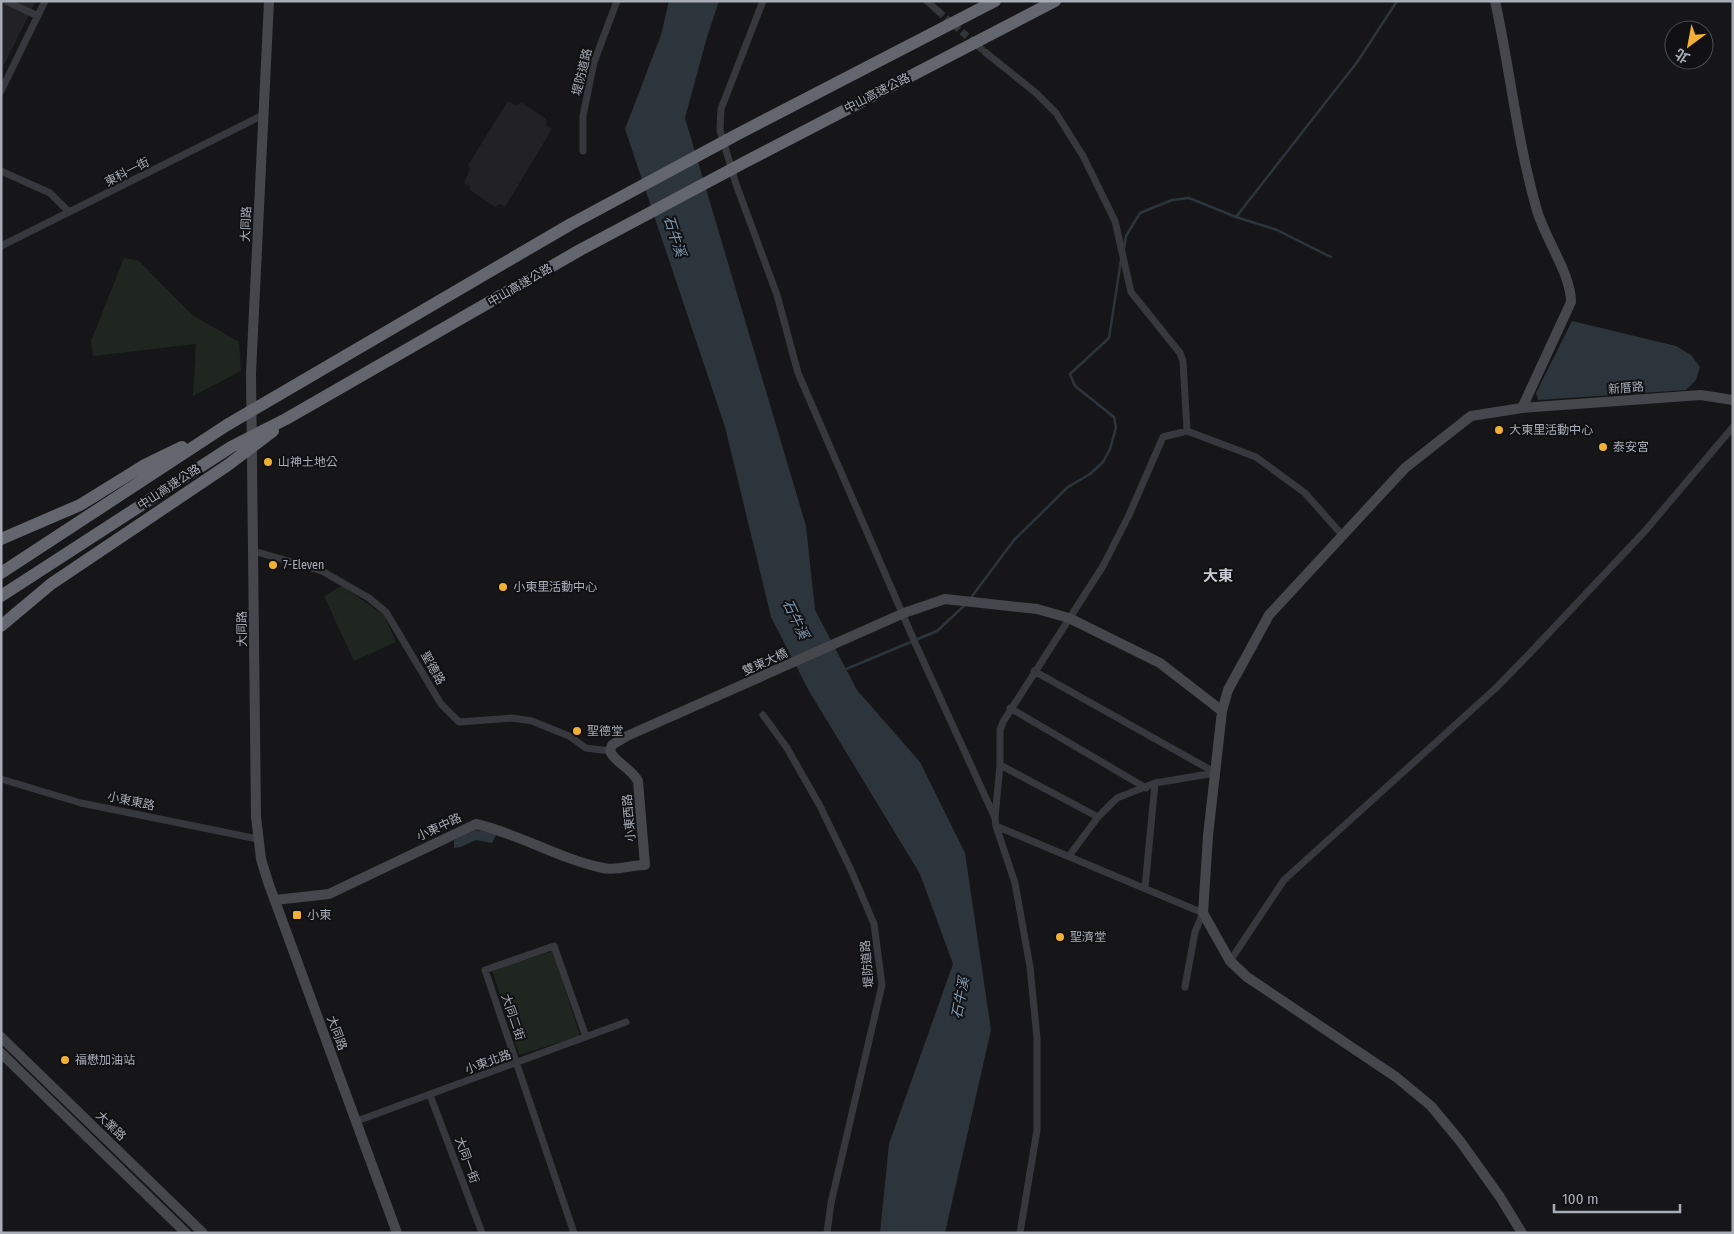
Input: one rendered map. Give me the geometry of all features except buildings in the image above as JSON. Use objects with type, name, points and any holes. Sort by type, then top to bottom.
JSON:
[{"type":"highway","name":"中山高速公路","points":[[1,573],[227,426],[571,224],[738,134],[995,1]]},
{"type":"highway","name":"中山高速公路","points":[[1,596],[231,447],[286,419],[580,250],[1055,1]]},
{"type":"highway","points":[[1,617],[228,465],[261,442],[286,419]]},
{"type":"highway","points":[[1,539],[80,505],[143,466],[227,426]]},
{"type":"highway","points":[[1,626],[51,584]]},
{"type":"street","points":[[6,1],[38,16]]},
{"type":"street","points":[[1,91],[45,1]]},
{"type":"street","name":"大同路","points":[[269,1],[251,373],[254,551],[254,752],[258,839],[261,859],[275,900],[397,1233]]},
{"type":"street","name":"堤防道路","points":[[583,151],[583,116],[594,62],[617,1]]},
{"type":"street","points":[[764,1],[720,110],[720,130],[736,184],[777,295],[798,373],[995,818]]},
{"type":"street","points":[[927,1],[938,12]]},
{"type":"street","points":[[1495,1],[1532,192],[1540,222],[1571,292],[1571,302],[1522,408]]},
{"type":"street","points":[[985,52],[1036,93],[1056,113],[1104,194],[1121,241],[1122,256],[1132,292],[1180,353],[1183,361],[1187,431]]},
{"type":"street","name":"東科一街","points":[[1,246],[68,211],[91,202],[263,116]]},
{"type":"street","points":[[1,171],[50,193],[68,211]]},
{"type":"street","name":"新厝路","points":[[1203,913],[1208,836],[1222,711],[1228,690],[1261,628],[1405,468],[1471,416],[1492,411],[1701,395],[1733,400]]},
{"type":"street","points":[[1230,961],[1284,880],[1497,687],[1645,531],[1733,427]]},
{"type":"street","points":[[1020,1233],[1037,1130],[1037,1038],[1030,967],[1015,883],[995,818],[1000,765],[1000,730],[1010,708],[1103,566],[1130,515],[1163,437],[1187,431],[1256,457],[1305,493],[1342,536]]},
{"type":"street","name":"聖德路","points":[[254,551],[322,571],[368,598],[386,612],[441,704],[459,722],[512,718],[532,721],[568,736],[586,748],[610,751]]},
{"type":"street","name":"雙東大橋","points":[[610,751],[617,741],[904,613],[945,599],[1037,609],[1069,618],[1160,663],[1222,711]]},
{"type":"street","points":[[1034,671],[1216,773]]},
{"type":"street","points":[[1010,708],[1146,788]]},
{"type":"street","name":"堤防道路","points":[[763,715],[796,764],[820,806],[851,870],[874,924],[882,985],[831,1203],[827,1233]]},
{"type":"street","name":"小東西路","points":[[610,751],[613,757],[632,771],[638,781],[645,865]]},
{"type":"street","points":[[1000,765],[1098,817]]},
{"type":"street","points":[[1069,856],[1098,817],[1117,798],[1156,783],[1216,773]]},
{"type":"street","name":"小東東路","points":[[1,779],[81,803],[258,839]]},
{"type":"street","points":[[1145,888],[1156,783]]},
{"type":"street","name":"小東中路","points":[[275,900],[329,894],[476,824],[501,831],[559,855],[604,868],[645,865]]},
{"type":"street","points":[[996,826],[1203,913],[1230,961],[1263,989],[1396,1078],[1431,1106],[1460,1141],[1500,1197],[1522,1233]]},
{"type":"street","points":[[1185,987],[1195,932],[1203,913]]},
{"type":"street","name":"大同二街","points":[[574,1233],[484,970],[554,946],[586,1037]]},
{"type":"street","name":"小東北路","points":[[357,1120],[626,1022]]},
{"type":"street","name":"大業路","points":[[1,1036],[204,1233]]},
{"type":"street","name":"大業路","points":[[1,1053],[186,1233]]},
{"type":"street","name":"大同一街","points":[[430,1095],[482,1233]]},
{"type":"street","points":[[175,1222],[184,1213]]},
{"type":"shaded area","points":[[1,1],[36,1],[1,71]]},
{"type":"shaded area","points":[[508,101],[515,105],[522,103],[546,119],[547,126],[552,129],[505,207],[500,204],[495,207],[470,190],[470,186],[464,183],[470,169],[468,165]]},
{"type":"shaded area","points":[[124,258],[139,261],[192,315],[239,342],[241,371],[193,396],[196,344],[93,356],[91,341]]},
{"type":"shaded area","points":[[342,586],[384,615],[396,642],[354,661],[324,596]]},
{"type":"shaded area","points":[[553,951],[580,1036],[519,1055],[492,970]]},
{"type":"water","name":"石牛溪","points":[[669,1],[719,1],[685,118],[806,526],[815,610],[857,690],[920,762],[965,853],[991,1030],[945,1233],[880,1233],[889,1144],[953,964],[920,874],[809,691],[771,617],[725,427],[625,129],[661,35]]},
{"type":"water","points":[[1572,321],[1676,346],[1691,355],[1700,367],[1696,380],[1686,390],[1538,400],[1536,393]]},
{"type":"water","points":[[475,830],[497,833],[492,843],[476,840],[454,848],[454,840]]},
{"type":"waterway","points":[[1124,248],[1126,236],[1140,213],[1172,200],[1189,198],[1236,217],[1358,61],[1397,1]]},
{"type":"waterway","points":[[1236,217],[1277,230],[1331,257]]},
{"type":"waterway","points":[[970,599],[1014,540],[1068,487],[1090,474],[1103,462],[1110,449],[1116,428],[1114,417],[1075,386],[1070,374],[1109,338],[1121,260]]},
{"type":"waterway","points":[[844,670],[937,631],[965,605]]},
{"type":"tunnel","points":[[938,11],[985,52]]},
{"type":"place","name":"大東里活動中心","points":[[1499,430]]},
{"type":"place","name":"泰安宮","points":[[1603,447]]},
{"type":"place","name":"山神土地公","points":[[268,462]]},
{"type":"place","name":"7-Eleven","points":[[273,565]]},
{"type":"place","name":"小東里活動中心","points":[[503,587]]},
{"type":"place","name":"聖德堂","points":[[577,731]]},
{"type":"place","name":"小東","points":[[297,915]]},
{"type":"place","name":"聖濟堂","points":[[1060,937]]},
{"type":"place","name":"福懋加油站","points":[[65,1060]]},
{"type":"district","name":"大東","points":[[1218,576]]}]
